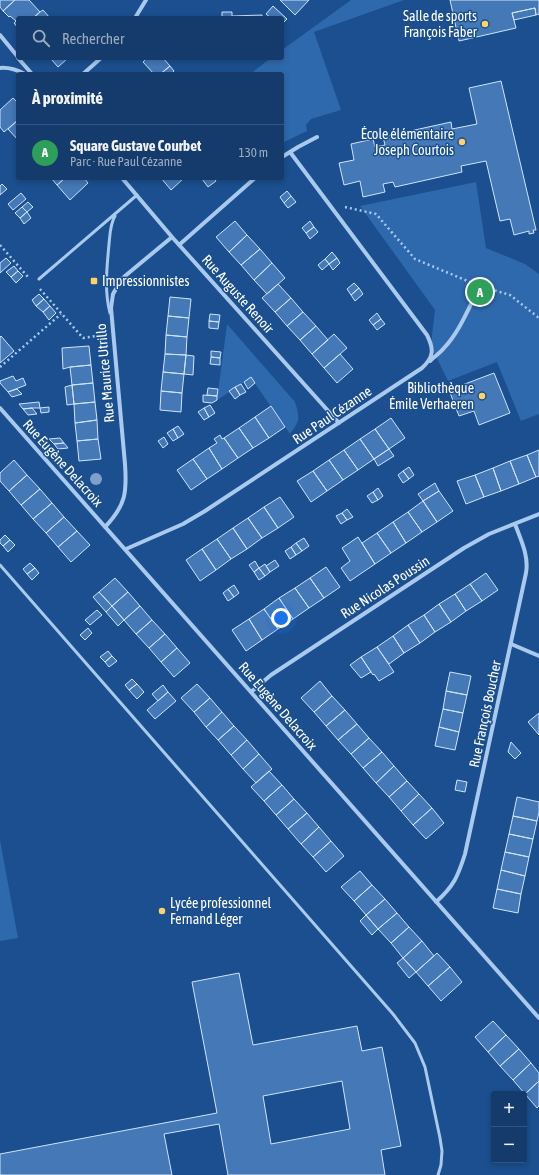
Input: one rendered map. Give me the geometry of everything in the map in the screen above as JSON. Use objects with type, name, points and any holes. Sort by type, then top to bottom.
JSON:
[{"type":"street","points":[[136,16],[146,0]]},
{"type":"street","points":[[0,35],[16,55]]},
{"type":"street","points":[[20,60],[30,72]]},
{"type":"street","points":[[85,72],[99,60]]},
{"type":"street","points":[[0,68],[20,72]]},
{"type":"street","points":[[284,156],[317,137]]},
{"type":"street","points":[[290,152],[427,335],[432,348],[430,359],[426,364]]},
{"type":"street","name":"Rue Auguste Renoir","points":[[124,180],[179,245],[338,424]]},
{"type":"street","points":[[179,245],[253,180]]},
{"type":"street","name":"Rue Maurice Utrillo","points":[[105,527],[118,512],[125,487],[125,464],[111,300],[116,287],[126,276],[172,237]]},
{"type":"street","name":"Rue Paul Cézanne","points":[[126,549],[183,524],[205,511],[338,424],[426,364],[440,352],[456,332],[480,286]]},
{"type":"street","name":"Rue Eugène Delacroix","points":[[0,408],[539,1018]]},
{"type":"street","name":"Rue Nicolas Poussin","points":[[251,692],[270,675],[464,548],[481,538],[539,514]]},
{"type":"street","name":"Rue François Boucher","points":[[436,902],[455,882],[466,854],[511,644],[527,567],[526,556],[515,524]]},
{"type":"street","points":[[511,644],[539,656]]},
{"type":"lane","points":[[39,278],[137,195]]},
{"type":"lane","points":[[112,322],[106,294],[106,274],[111,224],[118,211]]},
{"type":"lane","points":[[0,565],[382,1002],[415,1043],[425,1067],[440,1138],[442,1151],[441,1165],[438,1175]]},
{"type":"path","points":[[328,203],[376,214],[415,259],[480,286],[510,295],[539,318]]},
{"type":"path","points":[[0,245],[29,277]]},
{"type":"path","points":[[38,288],[83,338],[113,334]]},
{"type":"path","points":[[0,367],[61,314]]},
{"type":"shaded area","points":[[351,0],[404,0],[314,32],[341,110],[311,119],[306,125],[307,131],[284,142],[284,72],[253,72],[268,60],[284,60],[284,49]]},
{"type":"shaded area","points":[[476,182],[486,248],[525,264],[539,274],[539,414],[521,421],[497,362],[448,381],[432,348],[435,310],[360,206]]},
{"type":"shaded area","points":[[227,324],[295,402],[298,412],[298,419],[296,426],[290,434],[251,378],[217,400]]},
{"type":"shaded area","points":[[0,840],[18,938],[0,941]]},
{"type":"building","points":[[0,0],[15,0],[3,11],[0,7]]},
{"type":"building","points":[[15,0],[29,0],[40,12],[35,16],[16,16],[16,21],[3,11]]},
{"type":"building","points":[[280,0],[309,0],[295,15]]},
{"type":"building","name":"Salle de sports François Faber","points":[[450,0],[539,0],[539,14],[536,15],[535,8],[512,13],[516,28],[459,41]]},
{"type":"building","points":[[273,6],[284,16],[268,16],[266,14]]},
{"type":"building","points":[[535,8],[536,15],[514,20],[512,13]]},
{"type":"building","points":[[43,10],[48,16],[35,16]]},
{"type":"building","points":[[222,12],[232,12],[232,16],[222,16]]},
{"type":"building","points":[[262,15],[262,16],[232,16]]},
{"type":"building","points":[[52,60],[66,60],[58,67]]},
{"type":"building","points":[[145,60],[165,60],[170,66],[162,72],[152,72],[143,62]]},
{"type":"building","points":[[170,66],[174,71],[173,72],[163,72]]},
{"type":"building","name":"École élémentaire Joseph Courtois","points":[[501,81],[536,230],[533,230],[534,233],[529,234],[529,231],[514,235],[510,219],[500,221],[486,161],[461,166],[462,172],[395,187],[393,182],[383,184],[385,192],[363,197],[360,181],[344,185],[339,163],[354,160],[351,144],[373,139],[375,147],[385,145],[383,137],[451,122],[452,129],[477,124],[469,88]]},
{"type":"building","points":[[13,98],[16,101],[16,122],[4,132],[0,127],[0,110]]},
{"type":"building","points":[[16,122],[16,138],[8,129]]},
{"type":"building","points":[[53,180],[63,180],[57,185]]},
{"type":"building","points":[[63,180],[86,180],[88,183],[70,200],[57,185]]},
{"type":"building","points":[[163,180],[182,180],[171,190]]},
{"type":"building","points":[[203,180],[215,180],[216,181],[208,187]]},
{"type":"building","points":[[2,184],[7,189],[0,195],[0,186]]},
{"type":"building","points":[[287,191],[291,196],[284,203],[280,197]]},
{"type":"building","points":[[21,193],[26,199],[13,210],[8,204]]},
{"type":"building","points":[[291,196],[296,202],[288,208],[284,203]]},
{"type":"building","points":[[28,202],[33,207],[27,212],[22,207]]},
{"type":"building","points":[[22,207],[27,212],[20,218],[15,213]]},
{"type":"building","points":[[27,212],[31,218],[24,224],[20,218]]},
{"type":"building","points":[[235,221],[247,235],[229,252],[216,237]]},
{"type":"building","points":[[310,221],[314,227],[306,233],[302,228]]},
{"type":"building","points":[[314,227],[318,232],[310,239],[306,233]]},
{"type":"building","points":[[247,235],[260,249],[241,265],[229,252]]},
{"type":"building","points":[[260,249],[272,263],[254,280],[241,265]]},
{"type":"building","points":[[332,252],[337,258],[329,264],[325,259]]},
{"type":"building","points":[[6,258],[11,263],[0,273],[0,263]]},
{"type":"building","points":[[337,258],[340,263],[333,270],[329,264]]},
{"type":"building","points":[[325,259],[329,264],[322,270],[318,265]]},
{"type":"building","points":[[272,263],[285,278],[267,294],[254,280]]},
{"type":"building","points":[[14,266],[18,271],[11,277],[6,272]]},
{"type":"building","points":[[18,271],[23,276],[16,283],[11,277]]},
{"type":"building","points":[[354,283],[359,288],[351,295],[347,289]]},
{"type":"building","points":[[278,284],[291,298],[275,312],[262,298]]},
{"type":"building","points":[[359,288],[363,294],[355,301],[351,295]]},
{"type":"building","points":[[39,294],[44,299],[36,306],[32,300]]},
{"type":"building","points":[[170,297],[191,299],[189,318],[168,316]]},
{"type":"building","points":[[291,298],[303,312],[287,326],[275,312]]},
{"type":"building","points":[[44,299],[50,306],[43,312],[36,306]]},
{"type":"building","points":[[50,306],[56,313],[49,320],[43,312]]},
{"type":"building","points":[[303,312],[316,326],[300,340],[287,326]]},
{"type":"building","points":[[377,313],[381,319],[373,325],[369,320]]},
{"type":"building","points":[[210,314],[220,315],[219,322],[209,321]]},
{"type":"building","points":[[168,316],[189,318],[187,337],[166,335]]},
{"type":"building","points":[[381,319],[385,324],[377,330],[373,325]]},
{"type":"building","points":[[209,321],[219,322],[218,329],[209,328]]},
{"type":"building","points":[[316,326],[328,340],[312,354],[300,340]]},
{"type":"building","points":[[334,334],[347,348],[324,368],[312,354]]},
{"type":"building","points":[[166,335],[187,337],[186,355],[165,354]]},
{"type":"building","points":[[1,336],[14,351],[0,363],[0,337]]},
{"type":"building","points":[[89,346],[91,365],[63,369],[62,348]]},
{"type":"building","points":[[211,351],[221,352],[220,358],[211,357]]},
{"type":"building","points":[[165,354],[186,355],[184,374],[163,372]]},
{"type":"building","points":[[340,354],[353,369],[337,383],[324,368]]},
{"type":"building","points":[[186,355],[194,356],[193,375],[184,374]]},
{"type":"building","points":[[211,357],[220,358],[220,365],[210,364]]},
{"type":"building","points":[[91,365],[93,383],[72,385],[70,367]]},
{"type":"building","points":[[163,372],[184,374],[182,393],[161,391]]},
{"type":"building","points":[[494,373],[510,413],[479,425],[474,411],[459,416],[449,390]]},
{"type":"building","points":[[13,376],[16,381],[23,378],[26,385],[8,392],[0,381]]},
{"type":"building","points":[[251,377],[255,383],[248,389],[244,382]]},
{"type":"building","points":[[93,383],[95,402],[74,404],[72,385]]},
{"type":"building","points":[[241,384],[246,392],[240,395],[235,387]]},
{"type":"building","points":[[72,385],[74,404],[67,405],[65,387]]},
{"type":"building","points":[[235,387],[240,395],[235,399],[229,391]]},
{"type":"building","points":[[208,388],[218,389],[217,396],[207,395]]},
{"type":"building","points":[[17,389],[22,394],[12,397],[8,392]]},
{"type":"building","points":[[161,391],[182,393],[181,412],[160,410]]},
{"type":"building","points":[[203,395],[217,396],[217,400],[212,403],[203,402]]},
{"type":"building","points":[[39,402],[40,408],[23,409],[19,404]]},
{"type":"building","points":[[95,402],[97,420],[75,423],[74,404]]},
{"type":"building","points":[[210,405],[215,413],[209,417],[204,408]]},
{"type":"building","points":[[271,406],[285,427],[269,438],[255,417]]},
{"type":"building","points":[[49,407],[49,412],[41,413],[40,408]]},
{"type":"building","points":[[32,408],[37,414],[28,415],[23,409]]},
{"type":"building","points":[[204,408],[209,417],[204,420],[198,412]]},
{"type":"building","points":[[255,417],[269,438],[253,448],[239,428]]},
{"type":"building","points":[[391,418],[405,438],[389,449],[375,429]]},
{"type":"building","points":[[97,420],[98,439],[77,441],[75,423]]},
{"type":"building","points":[[178,426],[184,434],[178,438],[173,429]]},
{"type":"building","points":[[239,428],[253,448],[238,458],[224,438]]},
{"type":"building","points":[[173,429],[178,438],[173,441],[167,433]]},
{"type":"building","points":[[375,429],[389,449],[374,459],[360,439]]},
{"type":"building","points":[[220,435],[222,439],[224,438],[238,458],[222,469],[209,448],[217,443],[214,439]]},
{"type":"building","points":[[164,437],[168,444],[163,448],[158,441]]},
{"type":"building","points":[[60,438],[64,443],[54,444],[49,439]]},
{"type":"building","points":[[98,439],[101,459],[79,461],[77,441]]},
{"type":"building","points":[[360,439],[374,459],[358,470],[344,450]]},
{"type":"building","points":[[64,443],[68,448],[58,449],[54,444]]},
{"type":"building","points":[[209,448],[222,469],[207,479],[193,459]]},
{"type":"building","points":[[389,449],[394,456],[378,466],[374,459]]},
{"type":"building","points":[[344,450],[358,470],[343,480],[329,460]]},
{"type":"building","points":[[539,450],[539,476],[536,477],[527,455]]},
{"type":"building","points":[[527,455],[536,477],[519,484],[510,461]]},
{"type":"building","points":[[193,459],[207,479],[191,490],[177,470]]},
{"type":"building","points":[[14,460],[27,475],[9,491],[0,481],[0,473]]},
{"type":"building","points":[[329,460],[343,480],[327,491],[313,471]]},
{"type":"building","points":[[510,461],[519,484],[501,491],[493,468]]},
{"type":"building","points":[[409,467],[414,475],[409,479],[403,471]]},
{"type":"building","points":[[493,468],[501,491],[484,497],[475,475]]},
{"type":"building","points":[[313,471],[327,491],[311,502],[297,481]]},
{"type":"building","points":[[403,471],[409,479],[403,483],[398,475]]},
{"type":"building","points":[[27,475],[40,489],[21,505],[9,491]]},
{"type":"building","points":[[475,475],[484,497],[466,504],[457,481]]},
{"type":"building","points":[[435,483],[439,491],[423,501],[418,494]]},
{"type":"building","points":[[378,488],[383,496],[378,500],[373,492]]},
{"type":"building","points":[[40,489],[52,503],[33,519],[21,505]]},
{"type":"building","points":[[439,491],[453,511],[437,522],[423,501]]},
{"type":"building","points":[[373,492],[378,500],[372,503],[367,496]]},
{"type":"building","points":[[280,497],[294,517],[278,528],[264,507]]},
{"type":"building","points":[[423,501],[437,522],[422,532],[408,512]]},
{"type":"building","points":[[52,503],[64,517],[46,533],[33,519]]},
{"type":"building","points":[[264,507],[278,528],[262,538],[248,518]]},
{"type":"building","points":[[347,509],[353,517],[347,520],[342,513]]},
{"type":"building","points":[[408,512],[422,532],[406,543],[393,522]]},
{"type":"building","points":[[342,513],[347,520],[341,524],[336,516]]},
{"type":"building","points":[[64,517],[77,531],[58,547],[46,533]]},
{"type":"building","points":[[248,518],[262,538],[247,549],[233,528]]},
{"type":"building","points":[[393,522],[406,543],[391,553],[377,533]]},
{"type":"building","points":[[233,528],[247,549],[231,559],[217,539]]},
{"type":"building","points":[[77,531],[90,545],[71,562],[58,547]]},
{"type":"building","points":[[377,533],[391,553],[375,564],[362,543]]},
{"type":"building","points":[[5,535],[10,540],[3,546],[0,543],[0,540]]},
{"type":"building","points":[[358,537],[375,564],[350,581],[341,568],[350,561],[342,548]]},
{"type":"building","points":[[304,538],[309,546],[302,551],[296,543]]},
{"type":"building","points":[[217,539],[231,559],[216,570],[202,549]]},
{"type":"building","points":[[10,540],[15,545],[8,552],[3,546]]},
{"type":"building","points":[[296,543],[302,551],[296,555],[291,547]]},
{"type":"building","points":[[291,547],[296,555],[290,559],[285,551]]},
{"type":"building","points":[[202,549],[216,570],[200,581],[186,560]]},
{"type":"building","points":[[275,560],[279,566],[270,572],[266,566]]},
{"type":"building","points":[[255,561],[259,568],[254,572],[249,565]]},
{"type":"building","points":[[30,563],[35,568],[27,574],[23,569]]},
{"type":"building","points":[[265,564],[270,572],[265,576],[259,568]]},
{"type":"building","points":[[326,567],[340,587],[324,598],[310,578]]},
{"type":"building","points":[[35,568],[39,573],[32,580],[27,574]]},
{"type":"building","points":[[259,568],[265,576],[259,580],[254,572]]},
{"type":"building","points":[[486,573],[498,590],[482,601],[470,584]]},
{"type":"building","points":[[115,578],[128,592],[112,606],[99,592]]},
{"type":"building","points":[[310,578],[324,598],[309,608],[295,588]]},
{"type":"building","points":[[470,584],[482,601],[466,611],[455,594]]},
{"type":"building","points":[[234,585],[239,593],[234,597],[228,589]]},
{"type":"building","points":[[295,588],[309,608],[293,619],[279,598]]},
{"type":"building","points":[[228,589],[234,597],[228,601],[223,593]]},
{"type":"building","points":[[99,592],[112,606],[106,612],[93,597]]},
{"type":"building","points":[[128,592],[140,606],[124,620],[112,606]]},
{"type":"building","points":[[455,594],[466,611],[451,622],[439,604]]},
{"type":"building","points":[[279,598],[293,619],[278,629],[264,609]]},
{"type":"building","points":[[439,604],[451,622],[435,632],[424,615]]},
{"type":"building","points":[[112,606],[124,620],[118,626],[106,612]]},
{"type":"building","points":[[140,606],[152,620],[136,634],[124,620]]},
{"type":"building","points":[[264,609],[278,629],[262,640],[249,619]]},
{"type":"building","points":[[97,610],[102,615],[90,625],[85,620]]},
{"type":"building","points":[[424,615],[435,632],[420,643],[408,625]]},
{"type":"building","points":[[249,619],[262,640],[246,651],[232,630]]},
{"type":"building","points":[[152,620],[165,634],[149,648],[136,634]]},
{"type":"building","points":[[408,625],[420,643],[404,653],[393,636]]},
{"type":"building","points":[[88,628],[92,633],[85,640],[80,635]]},
{"type":"building","points":[[165,634],[177,648],[161,662],[149,648]]},
{"type":"building","points":[[393,636],[404,653],[389,664],[377,647]]},
{"type":"building","points":[[377,647],[394,672],[379,681],[361,657]]},
{"type":"building","points":[[177,648],[190,663],[174,677],[161,662]]},
{"type":"building","points":[[108,651],[112,656],[105,662],[100,657]]},
{"type":"building","points":[[112,656],[117,661],[109,667],[105,662]]},
{"type":"building","points":[[361,657],[371,672],[361,678],[350,665]]},
{"type":"building","points":[[450,672],[471,676],[467,695],[446,691]]},
{"type":"building","points":[[132,679],[137,684],[129,690],[125,685]]},
{"type":"building","points":[[320,681],[332,696],[314,712],[301,698]]},
{"type":"building","points":[[137,684],[144,692],[137,699],[129,690]]},
{"type":"building","points":[[197,684],[210,698],[194,712],[181,698]]},
{"type":"building","points":[[163,685],[168,692],[158,701],[152,694]]},
{"type":"building","points":[[446,691],[467,695],[463,713],[443,709]]},
{"type":"building","points":[[168,692],[176,701],[155,719],[147,710]]},
{"type":"building","points":[[332,696],[345,710],[326,726],[314,712]]},
{"type":"building","points":[[210,698],[222,712],[206,727],[194,712]]},
{"type":"building","points":[[443,709],[463,713],[459,732],[439,727]]},
{"type":"building","points":[[345,710],[357,724],[338,740],[326,726]]},
{"type":"building","points":[[222,712],[234,726],[218,740],[206,727]]},
{"type":"building","points":[[539,713],[539,735],[528,722]]},
{"type":"building","points":[[357,724],[369,738],[351,754],[338,740]]},
{"type":"building","points":[[234,726],[247,740],[231,755],[218,740]]},
{"type":"building","points":[[439,727],[459,732],[455,750],[435,746]]},
{"type":"building","points":[[369,738],[382,752],[363,768],[351,754]]},
{"type":"building","points":[[247,740],[259,754],[243,769],[231,755]]},
{"type":"building","points":[[511,742],[521,753],[515,759],[508,752]]},
{"type":"building","points":[[382,752],[394,766],[376,783],[363,768]]},
{"type":"building","points":[[259,754],[272,769],[256,783],[243,769]]},
{"type":"building","points":[[394,766],[407,781],[389,797],[376,783]]},
{"type":"building","points":[[269,771],[282,785],[264,801],[251,787]]},
{"type":"building","points":[[457,780],[467,782],[465,792],[455,790]]},
{"type":"building","points":[[407,781],[419,794],[401,811],[389,797]]},
{"type":"building","points":[[282,785],[294,799],[276,815],[264,801]]},
{"type":"building","points":[[419,794],[432,808],[413,825],[401,811]]},
{"type":"building","points":[[517,797],[539,802],[537,821],[513,816]]},
{"type":"building","points":[[294,799],[307,813],[288,829],[276,815]]},
{"type":"building","points":[[432,808],[444,823],[426,839],[413,825]]},
{"type":"building","points":[[307,813],[319,827],[301,844],[288,829]]},
{"type":"building","points":[[513,816],[537,821],[533,839],[509,834]]},
{"type":"building","points":[[319,827],[331,841],[313,857],[301,844]]},
{"type":"building","points":[[509,834],[533,839],[529,857],[505,852]]},
{"type":"building","points":[[331,841],[344,856],[326,872],[313,857]]},
{"type":"building","points":[[505,852],[529,857],[525,876],[501,870]]},
{"type":"building","points":[[501,870],[525,876],[521,894],[497,889]]},
{"type":"building","points":[[360,871],[372,885],[354,901],[341,887]]},
{"type":"building","points":[[372,885],[385,899],[366,915],[354,901]]},
{"type":"building","points":[[497,889],[521,894],[518,913],[493,908]]},
{"type":"building","points":[[385,899],[397,913],[378,929],[366,915]]},
{"type":"building","points":[[397,913],[409,927],[391,943],[378,929]]},
{"type":"building","points":[[366,915],[378,929],[372,935],[360,921]]},
{"type":"building","points":[[409,927],[422,941],[403,958],[391,943]]},
{"type":"building","points":[[422,941],[434,956],[416,972],[403,958]]},
{"type":"building","points":[[437,953],[450,967],[428,986],[416,972]]},
{"type":"building","points":[[403,958],[416,972],[409,978],[397,963]]},
{"type":"building","points":[[450,967],[462,982],[441,1001],[428,986]]},
{"type":"building","points":[[239,973],[253,1045],[357,1026],[362,1051],[382,1047],[401,1146],[381,1150],[385,1175],[228,1175],[219,1124],[164,1134],[172,1175],[0,1175],[0,1154],[217,1113],[192,982]],"holes":[[[342,1081],[350,1129],[271,1144],[263,1096]]]},
{"type":"building","points":[[493,1021],[506,1035],[488,1052],[475,1037]]},
{"type":"building","points":[[506,1035],[519,1049],[500,1066],[488,1052]]},
{"type":"building","points":[[519,1049],[531,1063],[513,1080],[500,1066]]},
{"type":"building","points":[[531,1063],[539,1073],[539,1081],[527,1092],[522,1091],[513,1080]]},
{"type":"building","points":[[539,1081],[539,1106],[537,1108],[527,1096],[527,1092]]},
{"type":"place","name":"Salle de sports François Faber","points":[[485,24]]},
{"type":"place","name":"École élémentaire Joseph Courtois","points":[[462,142]]},
{"type":"place","name":"Impressionnistes","points":[[94,281]]},
{"type":"place","name":"Square Gustave Courbet","points":[[480,292]]},
{"type":"place","name":"Bibliothèque Émile Verhaeren","points":[[482,396]]},
{"type":"place","name":"Lycée professionnel Fernand Léger","points":[[162,911]]}]
